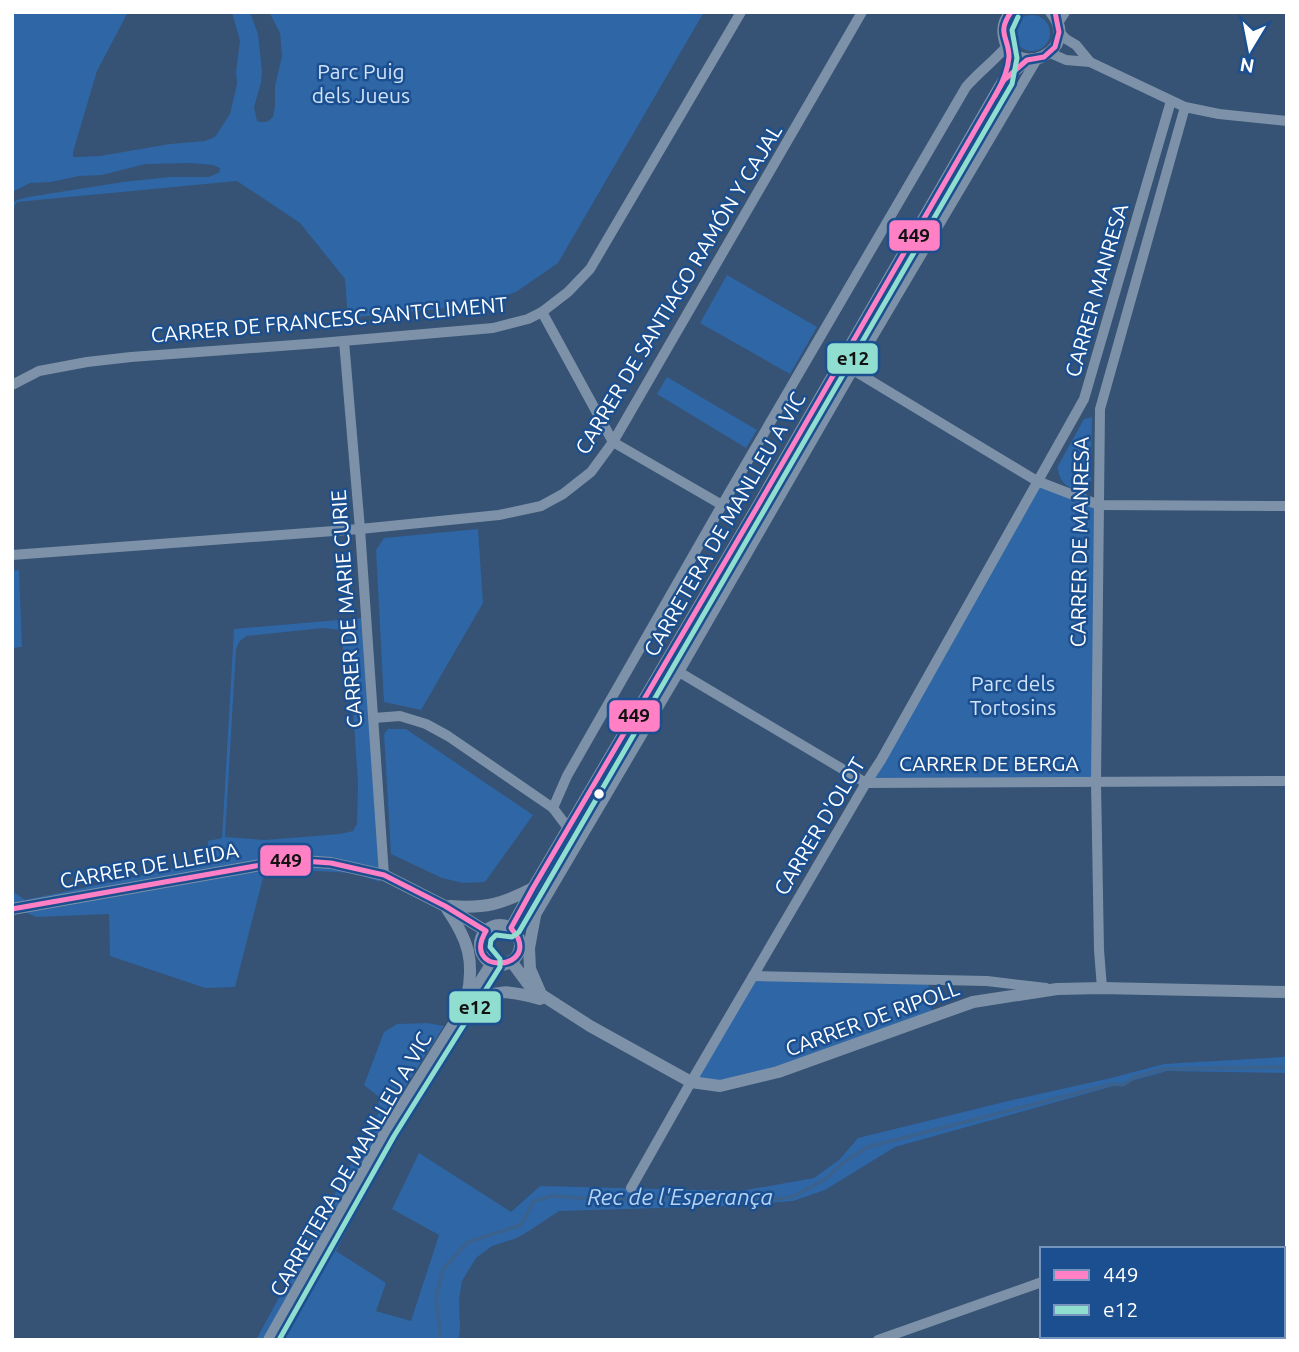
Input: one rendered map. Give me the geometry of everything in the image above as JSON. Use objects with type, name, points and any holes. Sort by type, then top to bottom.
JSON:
[{"type":"street","name":"CARRER DE FRANCESC SANTCLIMENT","points":[[12,386],[39,371],[88,362],[493,328],[542,312],[568,292],[590,269],[741,12]]},
{"type":"street","name":"CARRER DE SANTIAGO RAMÓN Y CAJAL","points":[[12,555],[360,529],[499,515],[541,506],[563,494],[592,472],[613,442],[862,12]]},
{"type":"street","points":[[1005,14],[1003,31],[1007,47],[1018,57],[1032,60],[1050,53],[1057,43],[1057,18]]},
{"type":"street","points":[[1057,18],[1066,39],[1076,45],[1090,62]]},
{"type":"street","name":"CARRETERA DE MANLLEU A VIC","points":[[511,928],[1004,80],[1008,61],[1007,47]]},
{"type":"street","name":"CARRETERA DE MANLLEU A VIC","points":[[553,808],[567,776],[722,505],[967,87],[1007,47]]},
{"type":"street","points":[[1050,53],[1066,60],[1090,62],[1185,107],[1219,114],[1287,119]]},
{"type":"street","name":"CARRETERA DE MANLLEU A VIC","points":[[1004,80],[1032,60]]},
{"type":"street","name":"CARRETERA DE MANLLEU A VIC","points":[[535,916],[1032,60]]},
{"type":"street","name":"CARRER MANRESA","points":[[1038,481],[1084,399],[1171,101]]},
{"type":"street","name":"CARRER DE MANRESA","points":[[1102,988],[1096,782],[1100,410],[1185,107]]},
{"type":"street","points":[[542,312],[613,442],[722,505]]},
{"type":"street","name":"CARRER DE MARIE CURIE","points":[[344,341],[384,875]]},
{"type":"street","points":[[852,370],[1038,481],[1099,505],[1287,506]]},
{"type":"street","name":"CARRER D'OLOT","points":[[631,1188],[881,760],[1038,481]]},
{"type":"street","points":[[679,672],[866,783]]},
{"type":"street","points":[[374,718],[400,716],[426,724],[553,808],[568,828]]},
{"type":"street","name":"CARRER DE BERGA","points":[[866,783],[1287,781]]},
{"type":"street","name":"CARRER DE LLEIDA","points":[[12,909],[289,860],[331,863],[384,875],[445,906],[486,931]]},
{"type":"street","points":[[445,906],[492,906],[512,898],[536,882]]},
{"type":"street","name":"CARRETERA DE MANLLEU A VIC","points":[[536,882],[535,916],[529,948],[530,969],[547,999]]},
{"type":"street","name":"CARRETERA DE MANLLEU A VIC","points":[[445,906],[466,941],[471,959],[471,978],[465,1008]]},
{"type":"street","points":[[498,925],[511,928],[520,945],[518,952],[511,961],[504,964],[492,963],[481,949],[481,940],[486,931],[498,925]]},
{"type":"street","name":"CARRER DE RIPOLL","points":[[511,961],[531,988],[547,999],[691,1082],[720,1086],[778,1072],[972,1002],[1057,989],[1287,992]]},
{"type":"street","name":"CARRETERA DE MANLLEU A VIC","points":[[269,1340],[386,1132],[492,963]]},
{"type":"street","points":[[753,975],[987,981],[1057,989]]},
{"type":"street","points":[[465,1008],[484,996],[503,992],[547,999]]},
{"type":"street","points":[[878,1340],[1040,1284]]},
{"type":"green space","name":"Parc Puig dels Jueus","points":[[12,12],[128,12],[97,71],[73,152],[73,157],[77,157],[205,141],[215,137],[230,114],[237,84],[240,41],[232,12],[250,12],[258,34],[262,71],[254,107],[257,121],[267,122],[273,117],[275,86],[282,56],[280,33],[269,12],[704,12],[558,263],[516,292],[477,305],[348,318],[345,279],[300,223],[237,181],[17,202],[12,210],[12,203],[28,197],[123,182],[170,177],[209,177],[220,172],[220,168],[190,163],[145,164],[102,175],[30,183],[12,192]]},
{"type":"green space","points":[[1032,15],[1045,20],[1050,33],[1045,46],[1032,51],[1019,46],[1014,33],[1019,20]]},
{"type":"green space","points":[[727,275],[817,327],[790,374],[700,323]]},
{"type":"green space","points":[[667,377],[757,430],[746,448],[657,394]]},
{"type":"green space","points":[[1092,417],[1091,480],[1088,487],[1072,488],[1060,478],[1058,466],[1084,419]]},
{"type":"green space","name":"Parc dels Tortosins","points":[[1037,481],[1099,505],[1096,782],[866,783]]},
{"type":"green space","points":[[478,529],[483,603],[421,710],[384,702],[376,550],[384,538]]},
{"type":"green space","points":[[19,570],[22,647],[12,648],[12,571]]},
{"type":"green space","points":[[362,618],[380,882],[353,873],[299,870],[264,874],[235,987],[205,988],[110,956],[109,914],[36,917],[12,906],[12,891],[25,900],[206,862],[208,841],[222,838],[234,629]],"holes":[[[323,628],[340,630],[353,709],[358,783],[357,824],[353,831],[340,834],[265,840],[225,837],[236,649],[239,642],[246,636]]]},
{"type":"green space","points":[[388,729],[406,729],[533,815],[485,882],[463,883],[442,878],[391,854],[384,734]]},
{"type":"green space","points":[[753,976],[928,979],[932,1016],[720,1086],[691,1082]]},
{"type":"green space","points":[[427,1023],[444,1026],[379,1128],[395,1138],[336,1251],[386,1283],[376,1311],[411,1321],[439,1235],[392,1209],[419,1153],[511,1212],[540,1186],[740,1191],[814,1178],[839,1160],[858,1138],[1164,1064],[1287,1057],[1287,1073],[1167,1071],[895,1147],[825,1190],[793,1201],[559,1211],[517,1238],[492,1246],[476,1258],[462,1281],[459,1340],[256,1340],[378,1114],[379,1097],[364,1085],[384,1032],[397,1024]]},
{"type":"waterway","name":"Rec de l'Esperança","points":[[439,1340],[436,1297],[443,1269],[468,1242],[521,1225],[534,1201],[552,1196],[610,1200],[719,1196],[775,1199],[792,1197],[824,1180],[844,1162],[868,1147],[1112,1084],[1123,1085],[1135,1077],[1163,1069],[1287,1067]]},
{"type":"transit line","name":"449","points":[[995,96],[1009,57],[1004,25],[1011,12]]},
{"type":"transit line","name":"449","points":[[12,909],[289,860],[331,863],[384,875],[445,906],[486,931],[481,945],[482,955],[489,961],[507,962],[515,957],[520,949],[518,938],[511,928],[533,888],[1004,80],[1027,60],[1044,57],[1055,47],[1059,32],[1055,12]]},
{"type":"transit line","name":"e12","points":[[279,1340],[394,1136],[500,967],[500,959],[490,947],[491,940],[496,935],[512,937],[519,932],[1012,84],[1017,58],[1012,30],[1018,17]]}]
